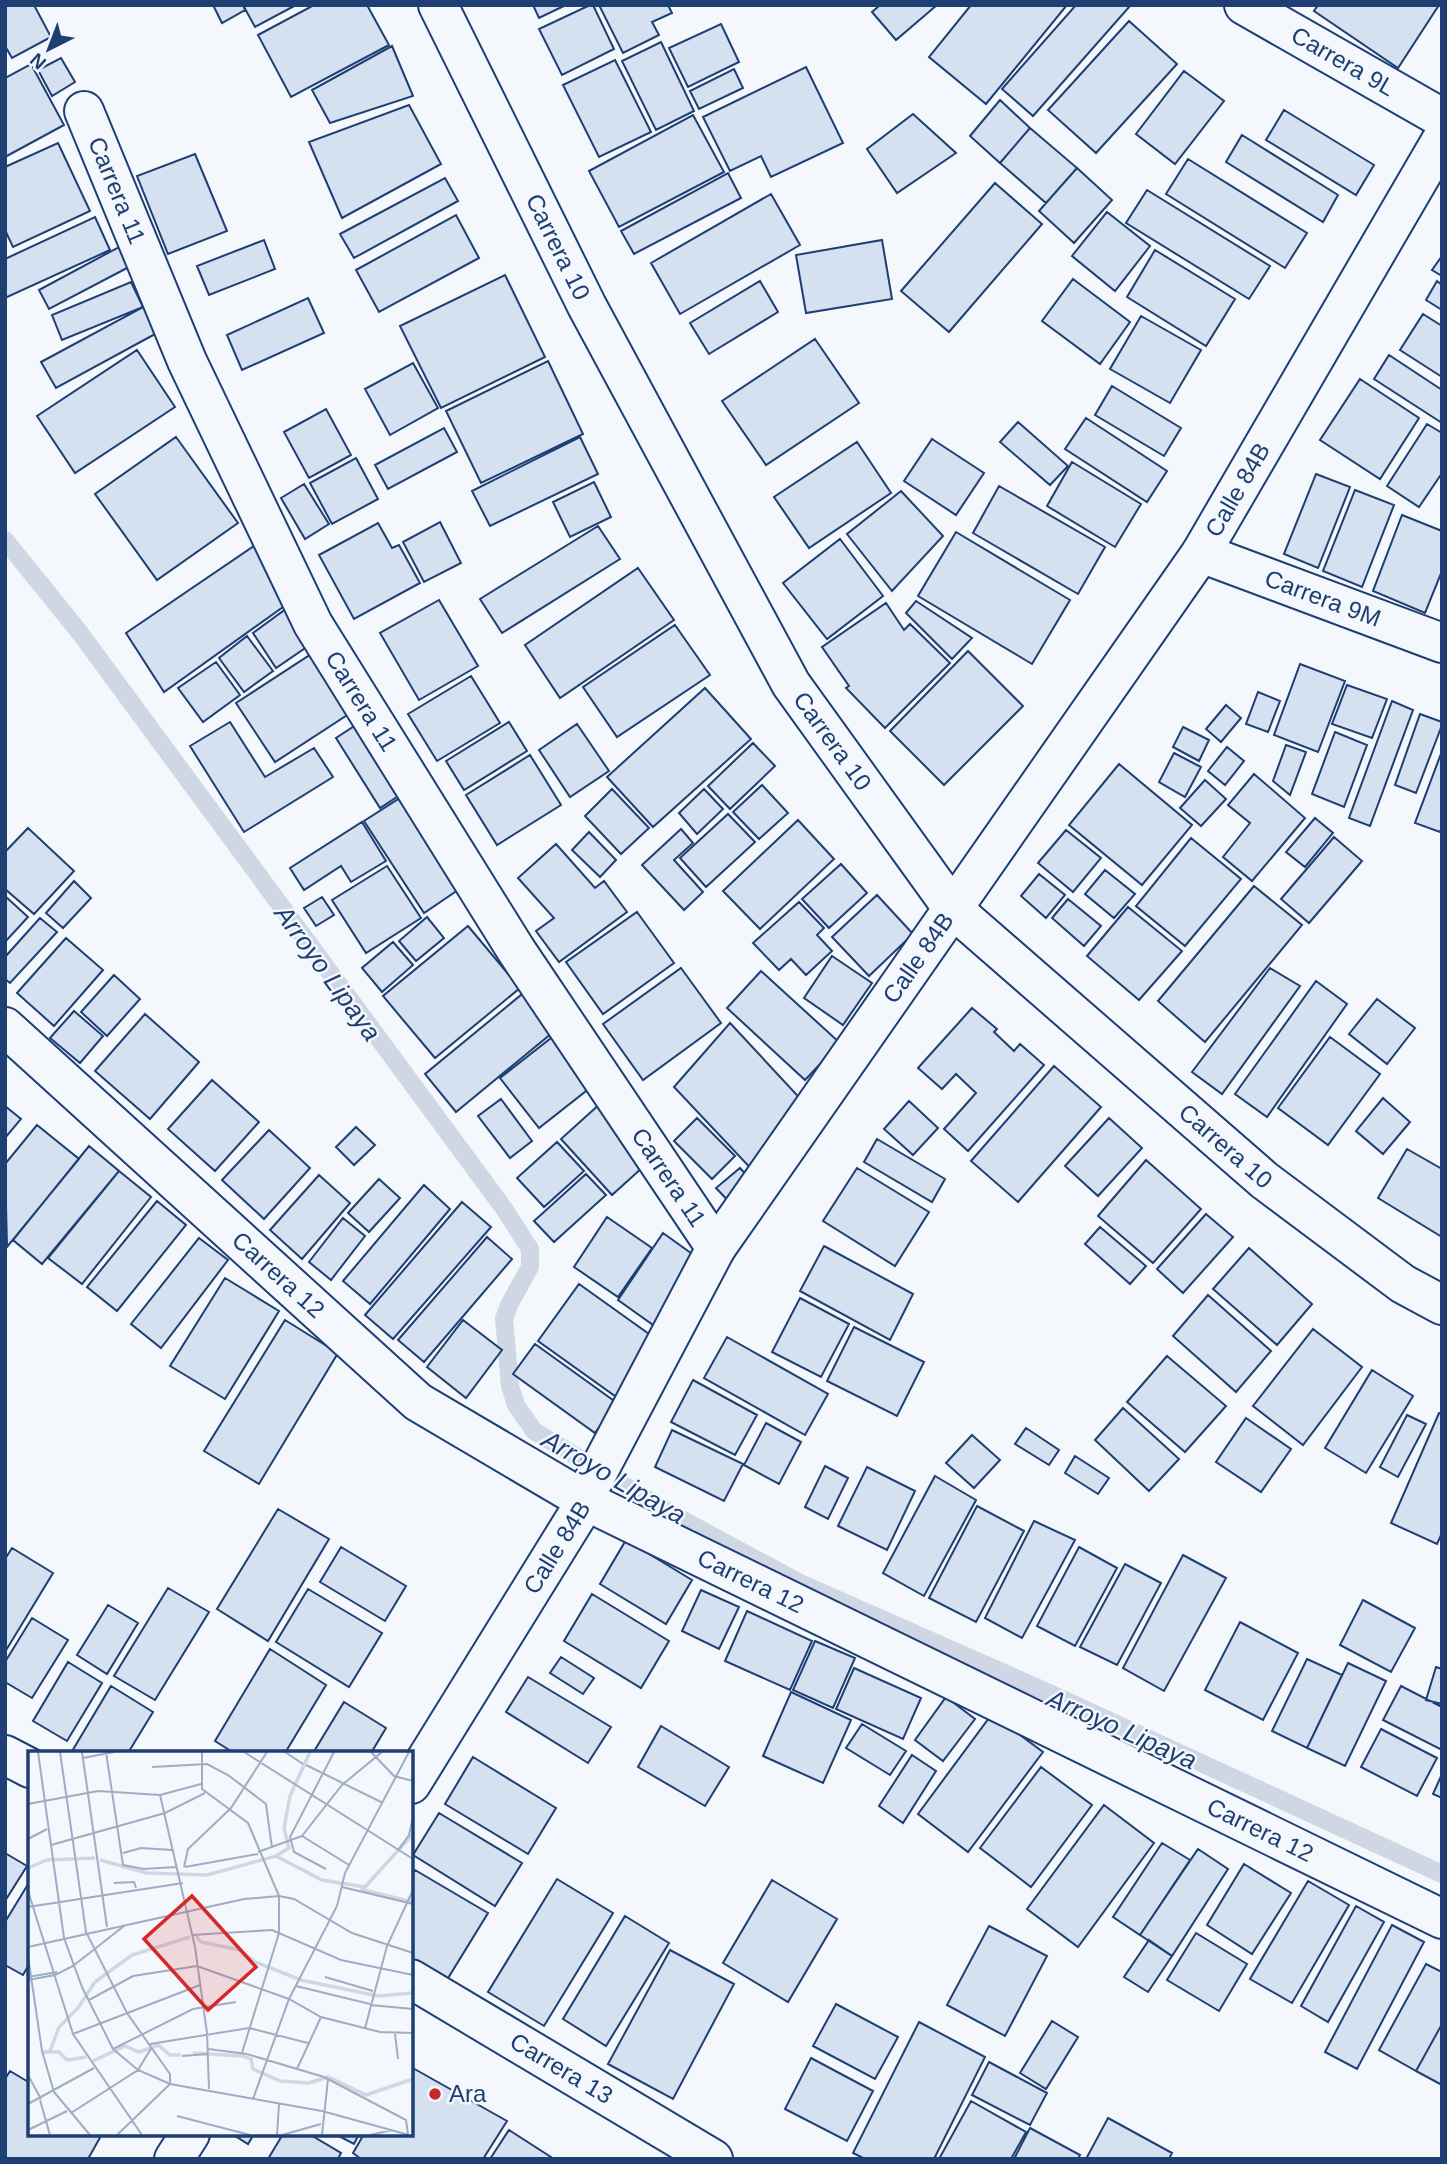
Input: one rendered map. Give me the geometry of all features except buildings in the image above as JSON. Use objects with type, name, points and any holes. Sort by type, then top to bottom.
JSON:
[{"type":"street","name":"Carrera 10","points":[[438,5],[587,306],[791,684],[953,909],[1264,1180],[1403,1284],[1442,1305]]},
{"type":"street","name":"Carrera 9L","points":[[1244,5],[1442,118]]},
{"type":"street","name":"Carrera 11","points":[[84,111],[187,361],[313,624],[516,950],[716,1248]]},
{"type":"street","name":"Calle 84B","points":[[413,1781],[594,1481],[716,1248],[1201,553],[1442,139]]},
{"type":"street","name":"Carrera 9M","points":[[1201,553],[1442,643]]},
{"type":"street","name":"Carrera 12","points":[[5,1027],[418,1402],[594,1481],[1442,1919]]},
{"type":"street","points":[[5,1755],[28,1767]]},
{"type":"street","name":"Carrera 13","points":[[413,1980],[713,2159]]},
{"type":"street","points":[[174,2159],[189,2136]]},
{"type":"waterway","name":"Arroyo Lipaya","points":[[5,540],[80,633],[505,1210],[530,1249],[530,1267],[504,1319],[510,1386],[516,1405],[534,1431],[670,1513],[800,1583],[1047,1692],[1442,1874]]},
{"type":"place","name":"Ara","points":[[435,2094]]}]
